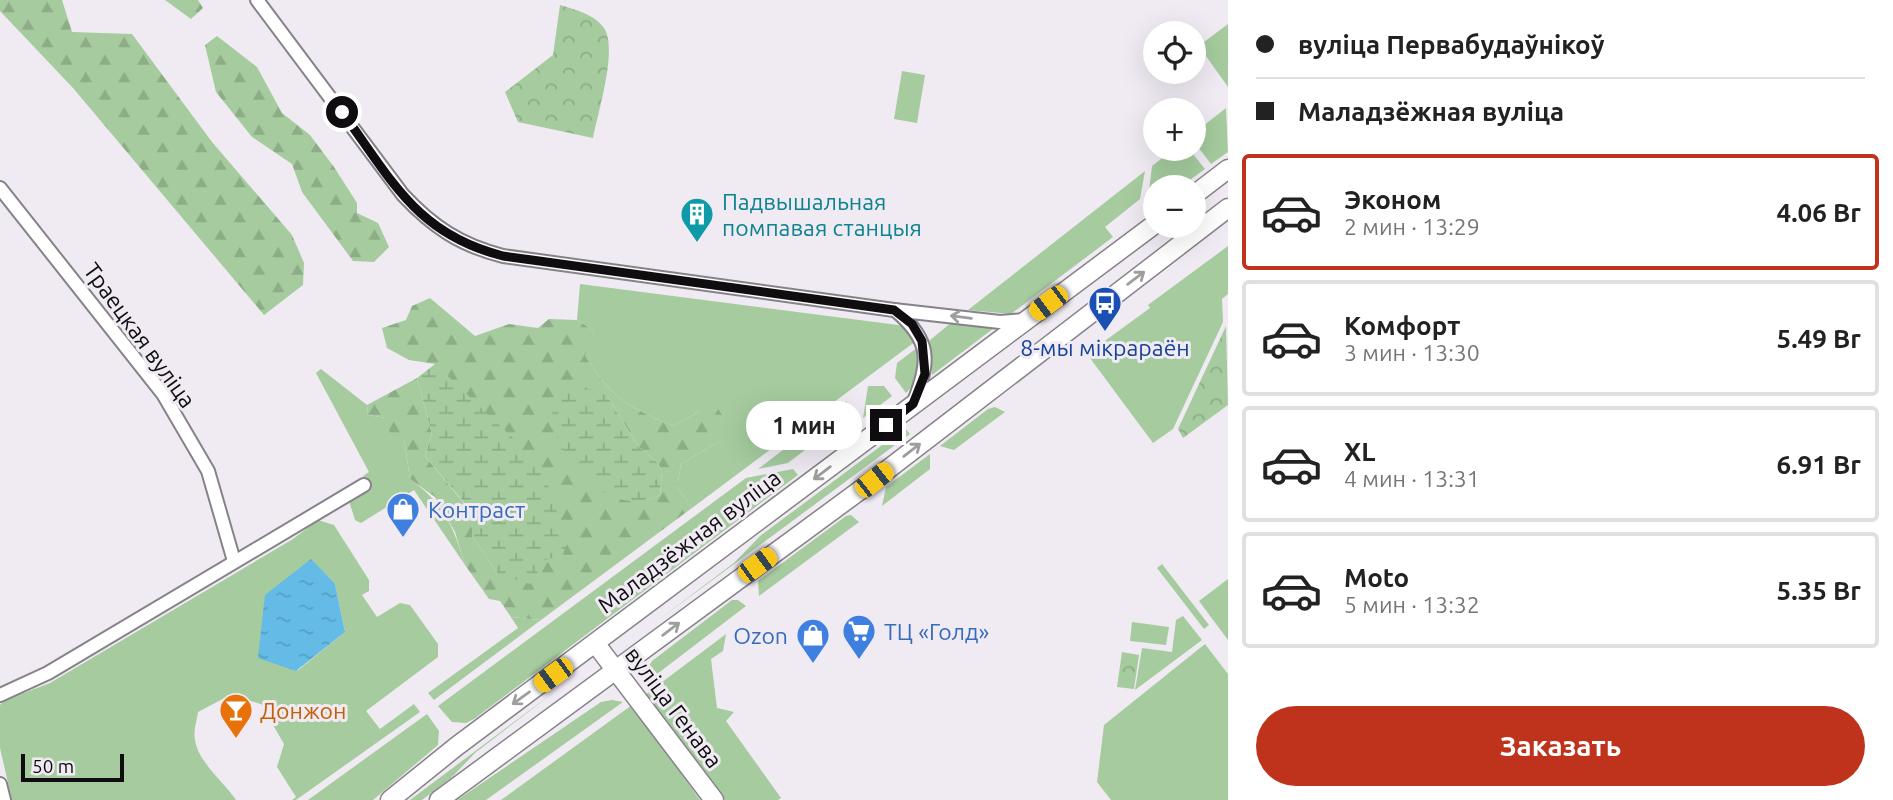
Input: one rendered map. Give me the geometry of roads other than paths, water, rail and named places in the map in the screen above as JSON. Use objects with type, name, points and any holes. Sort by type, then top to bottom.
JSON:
[{"type":"main road","points":[[1206,186],[1228,169]]},
{"type":"main road","points":[[439,800],[874,480],[1228,208]]},
{"type":"main road","name":"Маладзёжная вуліца","points":[[390,800],[595,643],[1143,233]]},
{"type":"main road","name":"вуліца Генава","points":[[595,643],[714,800]]},
{"type":"street","points":[[257,0],[402,195],[426,220],[448,236],[474,248],[503,256],[894,310],[999,322],[1027,320]]},
{"type":"street","name":"Траецкая вуліца","points":[[0,188],[163,394],[208,471],[234,561]]},
{"type":"street","points":[[894,310],[912,324],[922,341],[926,357],[925,374],[913,404]]},
{"type":"street","points":[[0,695],[48,673],[364,485]]},
{"type":"street","points":[[0,784],[4,800]]},
{"type":"water","points":[[311,559],[335,584],[345,632],[296,671],[258,658],[265,595]]},
{"type":"place","name":"Падвышальная помпавая станцыя","points":[[697,244]]},
{"type":"place","name":"8-мы мікрараён","points":[[1105,333]]},
{"type":"place","name":"Контраст","points":[[403,539]]},
{"type":"place","name":"ТЦ «Голд»","points":[[859,661]]},
{"type":"place","name":"Ozon","points":[[813,665]]},
{"type":"place","name":"Донжон","points":[[236,740]]}]
